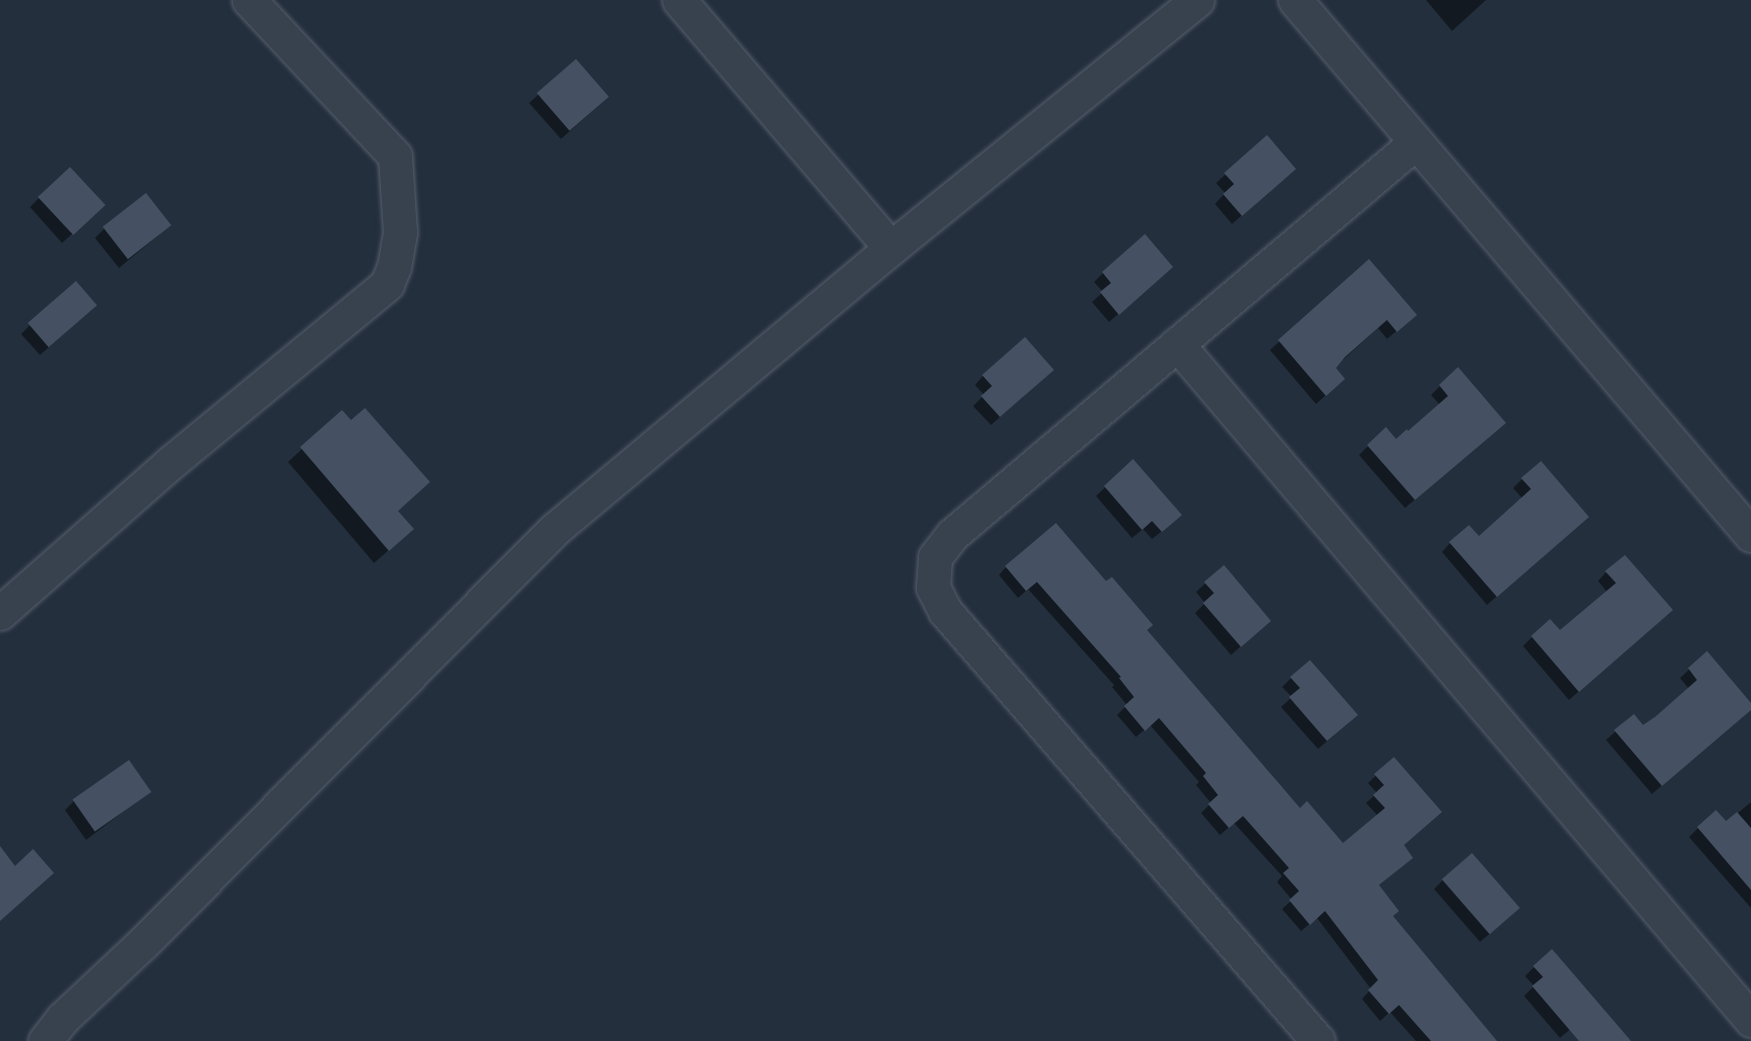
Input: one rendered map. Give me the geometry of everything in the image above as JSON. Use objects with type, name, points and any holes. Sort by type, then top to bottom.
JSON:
[{"type":"street","points":[[0,613],[169,464],[387,284],[394,267],[400,232],[395,156],[249,0]]},
{"type":"street","points":[[679,0],[891,248]]},
{"type":"street","points":[[45,1041],[62,1019],[143,943],[555,529],[891,248],[1197,0]]},
{"type":"street","points":[[1294,0],[1751,535]]},
{"type":"street","points":[[1318,1041],[945,611],[933,587],[935,557],[952,535],[1416,142]]},
{"type":"street","points":[[1177,344],[1751,1020]]},
{"type":"building","points":[[576,59],[609,97],[570,131],[537,93]]},
{"type":"building","points":[[1267,135],[1296,169],[1242,216],[1223,194],[1234,184],[1224,173]]},
{"type":"building","points":[[70,167],[105,205],[73,235],[38,197]]},
{"type":"building","points":[[146,193],[171,225],[128,259],[103,227]]},
{"type":"building","points":[[1145,234],[1173,267],[1119,315],[1100,292],[1111,283],[1102,272]]},
{"type":"building","points":[[1369,259],[1417,315],[1397,332],[1387,320],[1345,357],[1336,368],[1345,379],[1326,396],[1278,340]]},
{"type":"building","points":[[76,281],[97,305],[49,347],[28,323]]},
{"type":"building","points":[[1025,337],[1054,370],[1000,417],[981,396],[992,386],[982,375]]},
{"type":"building","points":[[1458,367],[1506,423],[1415,500],[1367,445],[1386,427],[1396,439],[1407,429],[1408,431],[1448,396],[1439,385]]},
{"type":"building","points":[[365,408],[430,482],[398,511],[414,529],[389,551],[300,447],[342,410],[351,420]]},
{"type":"building","points":[[1133,459],[1182,515],[1162,532],[1152,521],[1142,530],[1104,486]]},
{"type":"building","points":[[1541,461],[1589,517],[1497,597],[1449,542],[1469,525],[1479,536],[1531,489],[1521,478]]},
{"type":"building","points":[[1056,523],[1106,581],[1112,577],[1153,625],[1147,630],[1300,808],[1307,801],[1343,843],[1385,808],[1373,795],[1384,785],[1374,774],[1394,757],[1442,812],[1404,845],[1413,858],[1379,885],[1399,911],[1393,916],[1497,1041],[1431,1041],[1399,1005],[1389,1014],[1368,990],[1378,980],[1325,911],[1310,925],[1289,900],[1299,891],[1283,873],[1289,868],[1243,816],[1229,828],[1208,804],[1218,795],[1203,776],[1206,773],[1159,718],[1145,731],[1124,706],[1134,697],[1119,678],[1121,677],[1037,582],[1026,591],[1005,566]]},
{"type":"building","points":[[1625,555],[1673,610],[1579,692],[1531,636],[1550,619],[1560,630],[1616,583],[1605,571]]},
{"type":"building","points":[[1224,565],[1271,621],[1241,647],[1203,603],[1214,593],[1204,582]]},
{"type":"building","points":[[1707,651],[1751,703],[1751,710],[1662,786],[1614,730],[1634,714],[1643,725],[1655,717],[1697,680],[1688,668]]},
{"type":"building","points":[[1310,660],[1358,715],[1327,741],[1289,697],[1300,688],[1290,677]]},
{"type":"building","points":[[129,760],[151,792],[95,832],[72,800]]},
{"type":"building","points":[[1716,810],[1726,821],[1737,812],[1751,828],[1751,890],[1697,827]]},
{"type":"building","points":[[0,846],[15,866],[33,849],[54,873],[0,921]]},
{"type":"building","points":[[1472,853],[1520,908],[1490,934],[1442,879]]},
{"type":"building","points":[[1552,949],[1631,1041],[1579,1041],[1532,986],[1543,977],[1533,966]]}]
